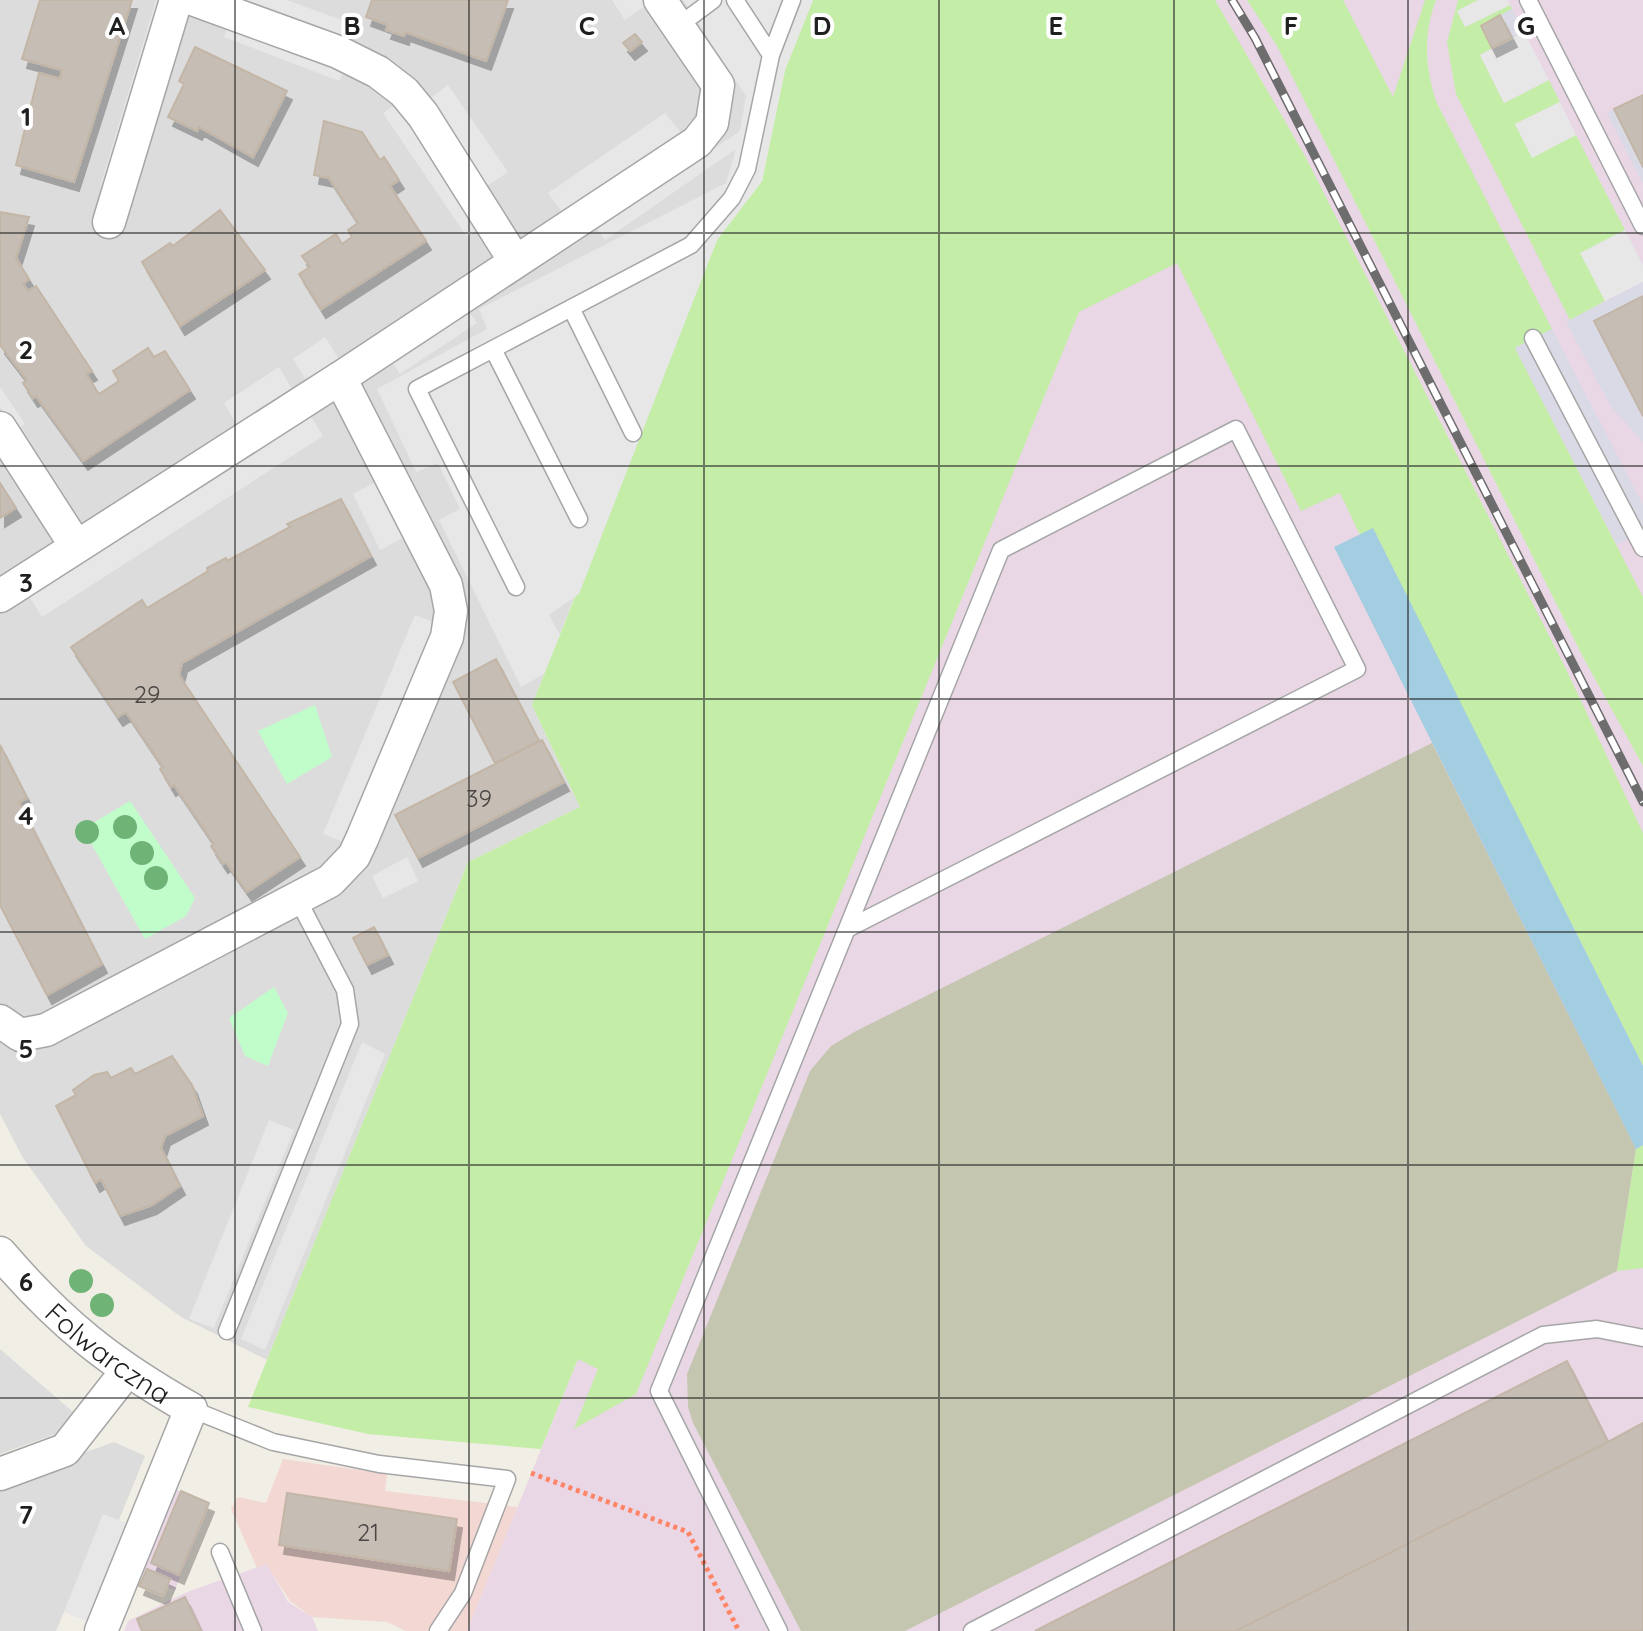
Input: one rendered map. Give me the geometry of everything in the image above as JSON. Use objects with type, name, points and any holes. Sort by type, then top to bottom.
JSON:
[{"type":"street","points":[[109,222],[176,0]]},
{"type":"street","points":[[195,0],[338,52],[378,72],[404,92],[423,115],[515,261]]},
{"type":"street","points":[[0,596],[340,378],[697,142],[712,123],[718,85],[669,13]]},
{"type":"street","points":[[0,1021],[20,1035],[46,1030],[330,881],[354,856],[447,637],[451,611],[446,585],[340,378]]},
{"type":"street","points":[[0,428],[76,546]]},
{"type":"street","name":"Folwarczna","points":[[0,1253],[63,1320],[126,1372],[191,1409]]},
{"type":"street","points":[[0,1474],[65,1450],[126,1372]]},
{"type":"street","points":[[101,1631],[191,1409]]},
{"type":"lane","points":[[669,13],[713,0]]},
{"type":"lane","points":[[735,0],[771,55]]},
{"type":"lane","points":[[516,587],[417,389],[691,245],[732,198],[747,169],[771,55],[792,0]]},
{"type":"lane","points":[[1528,0],[1643,226]]},
{"type":"lane","points":[[571,308],[633,433]]},
{"type":"lane","points":[[1533,338],[1643,548]]},
{"type":"lane","points":[[493,349],[579,519]]},
{"type":"lane","points":[[779,1631],[659,1391],[1001,550],[1236,429],[1357,669],[847,929]]},
{"type":"lane","points":[[227,1331],[345,1044],[350,1024],[345,990],[297,898]]},
{"type":"lane","points":[[972,1631],[1543,1335],[1597,1329],[1643,1338]]},
{"type":"lane","points":[[191,1409],[273,1442],[379,1464],[507,1479],[463,1593],[438,1631]]},
{"type":"lane","points":[[220,1552],[253,1631]]},
{"type":"path","points":[[507,1479],[531,1473],[688,1532],[739,1631]]},
{"type":"shaded area","points":[[0,0],[810,0],[532,705],[580,807],[468,862],[267,1360],[181,1317],[86,1246],[23,1158],[0,1114]]},
{"type":"shaded area","points":[[156,0],[168,0],[111,190],[100,187]]},
{"type":"shaded area","points":[[231,0],[287,0],[347,22],[340,40]]},
{"type":"shaded area","points":[[612,0],[643,0],[646,5],[625,20]]},
{"type":"shaded area","points":[[683,0],[813,0],[785,70],[762,181],[717,240],[579,594],[549,615],[560,635],[544,674],[521,687],[439,520],[460,509],[438,463],[416,472],[377,389],[487,329],[479,309],[726,183],[736,149],[605,240],[597,229],[740,131],[746,96]]},
{"type":"shaded area","points":[[1191,0],[1643,0],[1643,1631],[467,1631],[1124,20]]},
{"type":"shaded area","points":[[1478,0],[1508,0],[1510,5],[1465,27],[1457,11]]},
{"type":"shaded area","points":[[1512,9],[1524,32],[1492,48],[1481,26]]},
{"type":"shaded area","points":[[228,25],[344,69],[339,81],[224,37]]},
{"type":"shaded area","points":[[1524,32],[1549,80],[1504,103],[1480,55]]},
{"type":"shaded area","points":[[448,85],[508,172],[487,186],[428,100]]},
{"type":"shaded area","points":[[399,102],[468,205],[463,209],[477,230],[467,237],[383,113]]},
{"type":"shaded area","points":[[1560,102],[1576,135],[1532,158],[1515,124]]},
{"type":"shaded area","points":[[1614,109],[1643,167],[1643,184],[1607,113]]},
{"type":"shaded area","points":[[665,113],[681,133],[563,213],[548,193]]},
{"type":"shaded area","points":[[1625,230],[1643,265],[1643,282],[1605,301],[1580,253]]},
{"type":"shaded area","points":[[1643,282],[1643,296],[1595,321],[1643,416],[1643,442],[1611,407],[1566,322]]},
{"type":"shaded area","points":[[469,312],[477,323],[400,374],[392,362]]},
{"type":"shaded area","points":[[1552,329],[1643,505],[1643,531],[1617,545],[1515,348]]},
{"type":"shaded area","points":[[325,337],[339,359],[306,380],[293,359]]},
{"type":"shaded area","points":[[279,367],[292,389],[237,425],[224,403]]},
{"type":"shaded area","points":[[0,387],[25,424],[16,430],[0,407]]},
{"type":"shaded area","points":[[310,415],[323,436],[42,617],[29,596]]},
{"type":"shaded area","points":[[376,482],[403,538],[380,550],[353,494]]},
{"type":"shaded area","points":[[415,615],[438,624],[346,843],[323,834]]},
{"type":"shaded area","points":[[1432,743],[1636,1149],[1617,1271],[905,1631],[801,1631],[693,1423],[688,1407],[687,1374],[810,1071],[831,1046],[856,1031]]},
{"type":"shaded area","points":[[407,857],[418,881],[383,898],[372,876]]},
{"type":"shaded area","points":[[362,1042],[385,1054],[265,1350],[241,1339]]},
{"type":"shaded area","points":[[269,1120],[294,1130],[214,1328],[189,1319]]},
{"type":"shaded area","points":[[0,1349],[86,1423],[0,1454]]},
{"type":"shaded area","points":[[114,1442],[145,1456],[116,1527],[102,1522],[56,1631],[0,1631],[0,1483]]},
{"type":"shaded area","points":[[283,1459],[387,1474],[385,1491],[518,1507],[467,1631],[406,1631],[387,1622],[312,1617],[290,1601],[267,1565],[257,1568],[231,1509],[238,1497],[266,1503]]},
{"type":"shaded area","points":[[169,1487],[210,1503],[175,1590],[134,1573]]},
{"type":"shaded area","points":[[103,1514],[126,1523],[88,1622],[64,1612]]},
{"type":"shaded area","points":[[267,1564],[288,1602],[312,1617],[318,1631],[124,1631],[128,1621],[187,1592]]},
{"type":"green space","points":[[813,0],[1215,0],[1305,156],[1565,667],[1643,833],[1643,1066],[1373,529],[1360,535],[1340,493],[1301,511],[1177,263],[1079,312],[636,1394],[574,1429],[598,1369],[578,1359],[541,1449],[368,1434],[248,1407],[468,862],[580,807],[532,705],[717,240],[762,181],[785,70]]},
{"type":"green space","points":[[1247,0],[1343,0],[1393,97],[1425,0],[1436,0],[1427,50],[1436,101],[1552,329],[1515,348],[1643,597],[1643,766],[1583,657],[1277,46]]},
{"type":"green space","points":[[1458,0],[1478,0],[1457,11],[1465,27],[1510,5],[1512,9],[1481,26],[1492,48],[1480,55],[1504,103],[1549,80],[1560,102],[1515,124],[1532,157],[1576,135],[1625,230],[1581,253],[1605,301],[1570,320],[1456,94],[1447,42]]},
{"type":"green space","points":[[315,705],[332,757],[287,784],[258,731]]},
{"type":"green space","points":[[130,801],[195,898],[186,916],[145,939],[83,829]]},
{"type":"green space","points":[[274,987],[288,1013],[268,1066],[245,1056],[229,1018]]},
{"type":"green space","points":[[1643,1145],[1643,1268],[1617,1271],[1636,1149]]},
{"type":"water","points":[[1373,528],[1643,1066],[1643,1145],[1636,1149],[1334,547]]},
{"type":"building","points":[[40,0],[132,0],[74,182],[16,165],[39,73],[60,79],[62,70],[22,59]]},
{"type":"building","points":[[372,0],[508,0],[486,61],[405,32],[404,36],[386,30],[388,25],[366,17]]},
{"type":"building","points":[[1500,15],[1512,38],[1492,48],[1481,26]]},
{"type":"building","points":[[635,34],[642,42],[630,51],[623,43]]},
{"type":"building","points":[[195,47],[287,91],[253,157],[199,127],[197,131],[168,117],[184,84],[179,81]]},
{"type":"building","points":[[1643,95],[1643,167],[1614,109]]},
{"type":"building","points":[[324,121],[362,132],[380,160],[384,157],[399,180],[390,186],[426,241],[321,309],[299,274],[310,267],[302,256],[336,234],[342,244],[352,237],[348,230],[358,223],[329,178],[314,175]]},
{"type":"building","points":[[220,210],[265,270],[180,326],[142,262],[170,243],[173,246]]},
{"type":"building","points":[[0,212],[29,217],[16,258],[29,279],[23,284],[28,291],[36,286],[92,371],[86,374],[99,394],[119,381],[113,371],[148,348],[154,357],[165,351],[190,390],[83,461],[36,396],[33,398],[23,383],[27,380],[0,345]]},
{"type":"building","points":[[1643,296],[1643,416],[1594,321]]},
{"type":"building","points":[[0,483],[16,508],[0,518]]},
{"type":"building","points":[[341,499],[371,556],[182,663],[179,675],[300,857],[247,892],[226,862],[223,864],[211,846],[214,844],[174,785],[171,787],[160,769],[163,767],[126,712],[118,717],[71,647],[142,600],[147,608],[208,571],[207,568],[226,558],[227,561],[290,527],[287,524]]},
{"type":"building","points":[[496,659],[539,741],[495,763],[453,682]]},
{"type":"building","points":[[542,740],[564,782],[418,858],[395,815]]},
{"type":"building","points":[[0,745],[27,798],[19,802],[102,964],[47,995],[0,905]]},
{"type":"building","points":[[374,927],[388,955],[367,965],[353,938]]},
{"type":"building","points":[[172,1056],[192,1085],[203,1116],[165,1136],[161,1148],[180,1186],[152,1205],[120,1216],[101,1179],[95,1183],[56,1106],[76,1095],[73,1090],[94,1075],[107,1072],[111,1078],[131,1068],[135,1074]]},
{"type":"building","points":[[1567,1361],[1608,1442],[1236,1631],[1035,1631]]},
{"type":"building","points":[[1643,1423],[1643,1631],[1236,1631],[1608,1442]]},
{"type":"building","points":[[181,1491],[209,1503],[179,1575],[151,1563]]},
{"type":"building","points":[[287,1493],[457,1519],[449,1571],[279,1545]]},
{"type":"building","points":[[147,1569],[170,1579],[163,1596],[139,1586]]},
{"type":"building","points":[[185,1597],[201,1631],[142,1631],[137,1619]]},
{"type":"railway","points":[[1232,0],[1255,38],[1643,802]]}]
